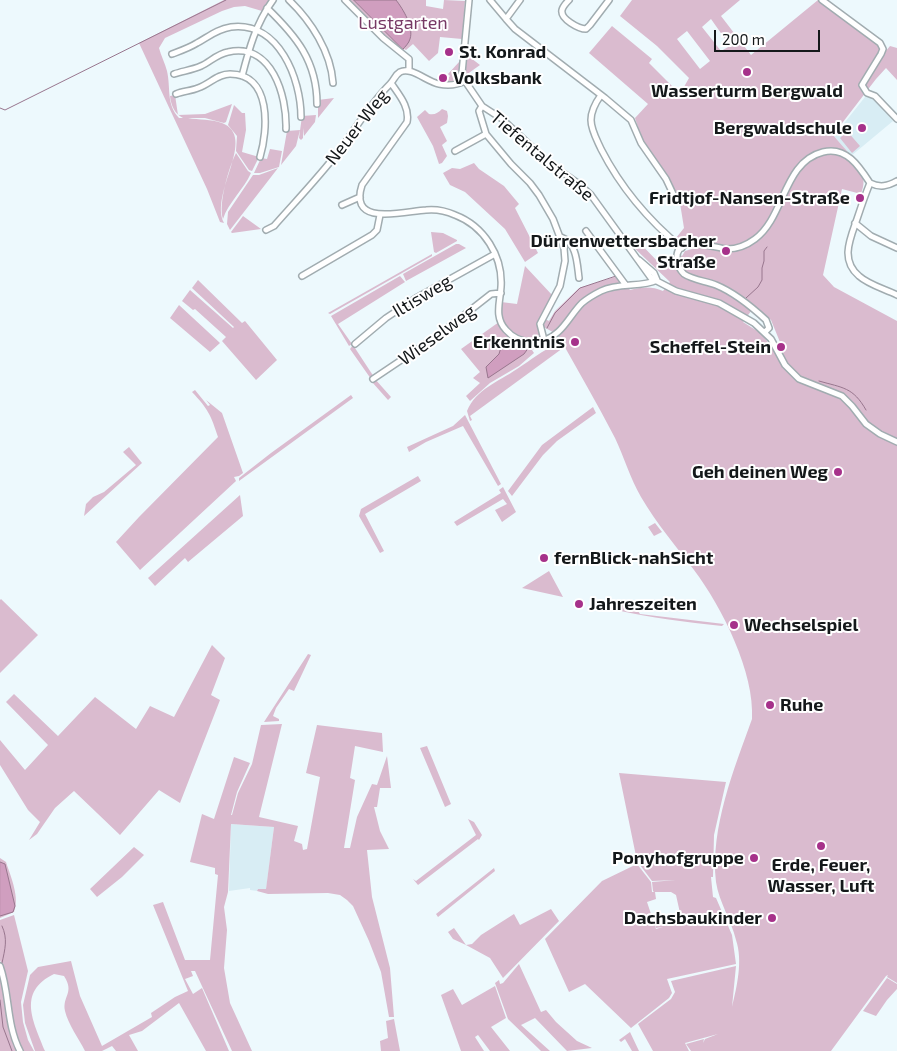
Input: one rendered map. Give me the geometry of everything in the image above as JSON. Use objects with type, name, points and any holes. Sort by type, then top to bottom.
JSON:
[{"type":"street","points":[[242,76],[262,14],[273,0]]},
{"type":"street","points":[[289,0],[307,21],[321,42],[330,67],[333,83]]},
{"type":"street","points":[[345,0],[408,60],[410,63],[409,71],[438,84],[455,85],[465,81],[462,73],[470,0]]},
{"type":"street","points":[[490,0],[506,19],[600,94],[634,124],[641,144],[666,180],[674,196]]},
{"type":"street","points":[[506,19],[520,0]]},
{"type":"street","points":[[569,0],[562,9],[562,16],[576,26],[586,29],[609,0]]},
{"type":"street","points":[[822,0],[882,46],[881,54],[862,85],[866,94],[875,96],[897,119]]},
{"type":"street","points":[[267,8],[292,33],[303,50],[312,71],[317,93],[317,104]]},
{"type":"street","points":[[172,54],[223,29],[241,27],[256,31],[272,41],[289,62],[299,90],[301,117]]},
{"type":"street","points":[[174,74],[202,66],[222,53],[234,50],[249,52],[269,66],[278,83],[284,104],[286,129]]},
{"type":"street","name":"Neuer Weg","points":[[266,230],[271,229],[340,150],[366,111],[395,76],[400,72],[409,71]]},
{"type":"street","points":[[176,94],[200,88],[221,76],[231,74],[250,80],[258,89],[264,107],[265,137],[260,157]]},
{"type":"street","name":"Tiefentalstraße","points":[[465,81],[482,106],[502,119],[546,160],[586,190],[635,256],[654,273],[657,280],[676,291],[719,303],[754,323],[765,332],[775,345],[785,365],[794,376],[842,396],[866,424],[880,434],[897,442]]},
{"type":"street","points":[[391,83],[406,106],[409,116],[407,122],[362,185],[360,197],[366,209],[380,215],[437,210],[453,214],[475,226],[488,240],[495,254],[501,275],[498,314],[506,330],[513,336],[524,341],[544,340],[557,333],[577,308],[587,299],[608,288],[625,284],[648,284],[657,280]]},
{"type":"street","points":[[600,94],[592,113],[591,122],[610,167],[644,213],[682,248]]},
{"type":"street","points":[[482,106],[479,111],[486,134],[539,195],[553,219],[564,248],[565,261],[560,286],[540,324],[544,340]]},
{"type":"street","points":[[456,151],[486,134]]},
{"type":"street","points":[[765,332],[769,328],[766,320],[728,291],[714,284],[692,278],[681,270],[677,258],[682,248],[689,244],[698,243],[733,248],[748,244],[756,239],[774,217],[796,172],[812,156],[821,152],[836,151],[844,154],[857,165],[870,183],[876,186],[884,186],[897,181]]},
{"type":"street","points":[[870,183],[848,242],[848,256],[852,267],[859,276],[897,295]]},
{"type":"street","points":[[342,205],[360,197]]},
{"type":"street","points":[[302,276],[372,235],[379,224],[380,215]]},
{"type":"street","points":[[855,224],[871,236],[897,248]]},
{"type":"street","points":[[586,232],[625,284]]},
{"type":"street","points":[[560,237],[568,240],[572,246],[579,278]]},
{"type":"street","name":"Iltisweg","points":[[355,344],[386,318],[416,298],[495,254]]},
{"type":"street","name":"Wieselweg","points":[[374,379],[440,334],[492,294],[501,293]]},
{"type":"street","points":[[0,966],[6,986],[12,1032],[20,1051]]},
{"type":"shaded area","points":[[354,0],[396,0],[405,13],[411,34],[405,47],[403,49]]},
{"type":"shaded area","name":"Bergwaldschule","points":[[865,97],[873,98],[893,121],[851,156],[834,136]]},
{"type":"shaded area","points":[[511,340],[529,347],[524,354],[488,378],[486,367],[499,354],[502,344]]},
{"type":"shaded area","points":[[231,824],[274,827],[266,890],[258,889],[257,891],[250,890],[250,888],[229,891]]},
{"type":"shaded area","points":[[0,862],[5,864],[15,906],[13,912],[0,916]]},
{"type":"green space","points":[[224,0],[270,0],[262,11],[245,6],[234,7],[165,38],[159,48],[167,71],[172,107],[179,118],[183,118],[179,115],[205,114],[232,104],[224,123],[205,118],[188,118],[222,123],[232,130],[235,140],[234,153],[222,197],[221,211],[224,223],[220,222],[207,189],[139,43]]},
{"type":"green space","name":"Lustgarten","points":[[348,0],[426,0],[426,6],[443,9],[444,0],[465,1],[462,39],[440,37],[438,53],[429,61],[413,44],[406,50],[404,49],[403,54]]},
{"type":"green space","points":[[632,0],[740,0],[721,16],[751,55],[818,0],[877,42],[880,49],[874,63],[862,80],[890,46],[897,48],[897,80],[886,68],[833,135],[857,164],[863,177],[863,184],[861,194],[842,189],[823,275],[834,287],[897,321],[897,983],[887,977],[888,975],[886,976],[831,1051],[691,1051],[686,1044],[704,1039],[703,1043],[705,1039],[718,1034],[685,1043],[689,1051],[653,1051],[638,1024],[671,999],[675,992],[671,981],[736,966],[732,1007],[737,982],[739,956],[734,933],[722,904],[716,882],[715,862],[720,820],[731,778],[752,719],[752,701],[735,641],[715,602],[705,585],[641,497],[615,438],[558,335],[542,326],[545,319],[549,321],[555,311],[579,288],[618,276],[630,290],[655,288],[663,291],[670,282],[629,243],[634,237],[663,267],[676,253],[682,256],[685,251],[699,247],[700,240],[680,242],[676,238],[684,228],[679,197],[643,143],[635,118],[648,104],[589,53],[612,26],[652,59],[649,63],[680,94],[689,78],[657,46],[620,16]],"holes":[[[711,19],[730,46],[721,51],[702,27]],[[687,31],[710,61],[700,69],[677,39]],[[754,307],[771,320],[784,352],[777,355],[762,334],[743,322]]]},
{"type":"green space","points":[[467,55],[480,65],[466,75],[465,73]]},
{"type":"green space","points":[[459,62],[461,64],[459,82],[444,83],[450,76],[448,74]]},
{"type":"green space","points":[[175,95],[178,114],[172,106],[170,96]]},
{"type":"green space","points":[[334,98],[318,118],[318,100]]},
{"type":"green space","points":[[234,105],[242,113],[245,113],[246,130],[242,152],[259,157],[252,171],[249,170],[236,151],[237,136],[228,125]]},
{"type":"green space","points":[[442,109],[447,111],[448,116],[447,123],[440,127],[447,141],[442,145],[447,156],[439,164],[433,146],[417,117],[425,110],[429,114],[433,114],[438,113]]},
{"type":"green space","points":[[316,115],[315,122],[304,136],[303,128],[303,138],[301,140],[299,138],[302,116]]},
{"type":"green space","points":[[300,130],[296,146],[281,165],[287,131]]},
{"type":"green space","points":[[847,131],[860,146],[852,153],[840,138]]},
{"type":"green space","points":[[270,149],[282,151],[279,167],[254,173],[261,158],[267,159]]},
{"type":"green space","points":[[236,153],[251,173],[228,207],[223,219],[223,195],[227,176]]},
{"type":"green space","points":[[474,163],[479,169],[504,186],[519,204],[515,208],[538,253],[525,262],[505,229],[465,192],[450,185],[443,173],[452,168],[460,169]]},
{"type":"green space","points":[[278,168],[230,230],[227,224],[228,212],[253,175],[259,175]]},
{"type":"green space","points":[[243,216],[261,229],[232,233]]},
{"type":"green space","points":[[431,232],[443,233],[457,241],[436,253],[434,252]]},
{"type":"green space","points":[[456,244],[466,248],[406,281],[403,274]]},
{"type":"green space","points":[[432,254],[432,256],[330,314],[328,313]]},
{"type":"green space","points":[[525,266],[553,296],[541,319],[541,338],[535,340],[518,337],[508,329],[501,314],[501,302],[517,304]]},
{"type":"green space","points":[[400,276],[405,282],[338,324],[352,344],[349,346],[331,316]]},
{"type":"green space","points":[[198,280],[242,323],[245,321],[277,360],[256,380],[222,341],[226,337],[195,309],[193,310],[182,301],[190,290],[234,327],[192,288]]},
{"type":"green space","points":[[179,305],[220,343],[210,352],[170,318]]},
{"type":"green space","points":[[499,322],[511,338],[523,344],[543,344],[544,346],[541,349],[539,346],[532,350],[534,353],[519,366],[490,383],[470,401],[466,396],[480,383],[473,378],[480,372],[461,349]]},
{"type":"green space","points":[[561,344],[563,348],[470,416],[472,420],[470,421],[467,411],[471,403],[482,391],[542,352]]},
{"type":"green space","points":[[353,345],[374,377],[371,379],[350,349]]},
{"type":"green space","points":[[375,379],[391,397],[388,400],[372,382]]},
{"type":"green space","points":[[195,390],[208,406],[210,405],[206,400],[222,413],[243,473],[234,477],[236,481],[140,570],[116,542],[218,437],[208,413],[192,392]]},
{"type":"green space","points":[[351,395],[353,398],[239,481],[239,478],[271,453]]},
{"type":"green space","points":[[593,407],[596,413],[557,441],[543,455],[512,496],[508,491],[542,445]]},
{"type":"green space","points":[[465,415],[501,484],[498,486],[463,426],[426,442],[409,452],[407,447],[453,426]]},
{"type":"green space","points":[[129,447],[142,463],[84,516],[86,504],[93,497],[104,492],[136,465],[123,452]]},
{"type":"green space","points":[[418,476],[421,481],[365,514],[384,551],[380,553],[359,516],[361,509]]},
{"type":"green space","points":[[503,487],[516,512],[502,522],[495,510],[507,504],[503,499],[457,526],[454,522],[501,493],[499,490]]},
{"type":"green space","points":[[240,495],[243,516],[188,562],[185,558],[155,586],[148,578]]},
{"type":"green space","points":[[655,523],[662,532],[654,536],[648,527]]},
{"type":"green space","points":[[549,571],[563,597],[522,588]]},
{"type":"green space","points":[[630,599],[640,614],[724,624],[722,626],[682,621],[642,615],[616,610]]},
{"type":"green space","points":[[0,600],[38,635],[0,673]]},
{"type":"green space","points":[[212,645],[225,658],[211,695],[220,700],[180,803],[159,790],[120,835],[74,791],[55,808],[37,834],[29,840],[40,822],[28,810],[0,765],[0,740],[25,770],[48,745],[6,702],[14,694],[58,736],[95,697],[136,729],[150,706],[174,717]]},
{"type":"green space","points":[[308,654],[311,655],[294,691],[289,689],[276,708],[273,716],[279,719],[279,721],[264,722]]},
{"type":"green space","points":[[282,724],[259,817],[298,826],[294,841],[302,844],[303,850],[307,849],[320,777],[306,773],[317,725],[382,733],[383,752],[355,746],[350,778],[355,780],[344,848],[350,848],[357,817],[372,784],[377,785],[387,756],[391,788],[380,788],[377,807],[374,807],[380,831],[389,849],[367,850],[372,897],[390,968],[394,1017],[389,1017],[381,972],[353,906],[340,895],[328,893],[268,894],[257,891],[258,889],[266,889],[274,827],[231,824],[228,892],[224,907],[227,930],[224,968],[230,1003],[252,1051],[232,1051],[195,971],[191,971],[193,976],[185,979],[193,994],[202,988],[229,1051],[206,1051],[179,1003],[142,1031],[129,1035],[138,1051],[116,1051],[112,1046],[102,1051],[85,1051],[66,1016],[67,982],[64,976],[54,974],[42,981],[35,989],[32,998],[33,1018],[45,1051],[35,1051],[25,1023],[23,1005],[30,975],[38,967],[71,961],[80,996],[102,1046],[152,1017],[151,1013],[188,991],[153,905],[163,902],[185,960],[210,960],[218,875],[215,874],[215,868],[190,862],[202,814],[214,819],[234,757],[250,763],[237,792],[232,815],[238,793],[252,764],[261,725]]},
{"type":"green space","points":[[427,746],[451,804],[445,807],[420,748]]},
{"type":"green space","points":[[619,773],[726,782],[714,835],[713,877],[711,877],[713,897],[716,898],[732,935],[736,964],[667,979],[672,993],[669,998],[631,1028],[585,984],[569,992],[545,939],[602,881],[637,864],[651,882],[652,892],[654,892],[652,882],[676,880],[652,881],[637,861]],"holes":[[[655,892],[671,892],[676,895],[680,913],[654,921],[656,928],[663,927],[656,929],[647,902],[656,899]]]},
{"type":"green space","points":[[468,819],[474,822],[482,835],[479,840],[418,885],[413,879],[416,881],[476,835]]},
{"type":"green space","points":[[134,847],[144,855],[122,877],[97,897],[90,889]]},
{"type":"green space","points":[[0,858],[6,862],[14,887],[16,906],[14,912],[0,918]]},
{"type":"green space","points":[[494,868],[495,871],[438,917],[436,914]]},
{"type":"green space","points":[[551,909],[559,921],[503,978],[490,958],[466,945],[472,944],[481,935],[514,914],[520,925]]},
{"type":"green space","points":[[14,915],[28,971],[21,1002],[23,1022],[28,1040],[34,1051],[22,1051],[18,1044],[11,1017],[6,977],[0,960],[0,920]]},
{"type":"green space","points":[[454,928],[466,945],[453,939],[448,932]]},
{"type":"green space","points":[[519,964],[541,1012],[546,1010],[577,1041],[592,1048],[567,1051],[535,1018],[521,1025],[550,1051],[541,1051],[508,1019],[495,983],[499,980],[500,984],[503,983]]},
{"type":"green space","points":[[0,971],[18,1051],[0,1051]]},
{"type":"green space","points":[[887,978],[897,984],[897,989],[876,1016],[863,1011]]},
{"type":"green space","points":[[495,986],[506,1018],[491,1027],[510,1051],[490,1051],[478,1035],[475,1037],[484,1051],[461,1051],[441,995],[453,989],[462,1005]]},
{"type":"green space","points":[[394,1019],[400,1051],[381,1051],[380,1041],[388,1038],[386,1021]]},
{"type":"green space","points":[[630,1032],[639,1051],[632,1051],[625,1039],[621,1042],[619,1040]]},
{"type":"waterway","points":[[0,108],[5,110],[226,0]]},
{"type":"waterway","points":[[746,298],[758,287],[762,280],[764,251],[767,247]]},
{"type":"waterway","points":[[547,328],[555,313],[580,288],[616,276]]},
{"type":"waterway","points":[[819,381],[841,387],[852,393],[866,410]]},
{"type":"waterway","points":[[2,926],[5,940],[2,963]]},
{"type":"waterway","points":[[0,1000],[3,1027],[12,1051]]},
{"type":"place","name":"St. Konrad","points":[[449,52]]},
{"type":"place","name":"Wasserturm Bergwald","points":[[747,72]]},
{"type":"place","name":"Volksbank","points":[[443,78]]},
{"type":"place","name":"Bergwaldschule","points":[[862,128]]},
{"type":"place","name":"Fridtjof-Nansen-Straße","points":[[860,198]]},
{"type":"place","name":"Dürrenwettersbacher Straße","points":[[726,251]]},
{"type":"place","name":"Erkenntnis","points":[[575,342]]},
{"type":"place","name":"Scheffel-Stein","points":[[781,347]]},
{"type":"place","name":"Geh deinen Weg","points":[[838,472]]},
{"type":"place","name":"fernBlick-nahSicht","points":[[544,558]]},
{"type":"place","name":"Jahreszeiten","points":[[579,604]]},
{"type":"place","name":"Wechselspiel","points":[[734,625]]},
{"type":"place","name":"Ruhe","points":[[770,705]]},
{"type":"place","name":"Erde, Feuer, Wasser, Luft","points":[[821,846]]},
{"type":"place","name":"Ponyhofgruppe","points":[[754,858]]},
{"type":"place","name":"Dachsbaukinder","points":[[772,918]]}]
